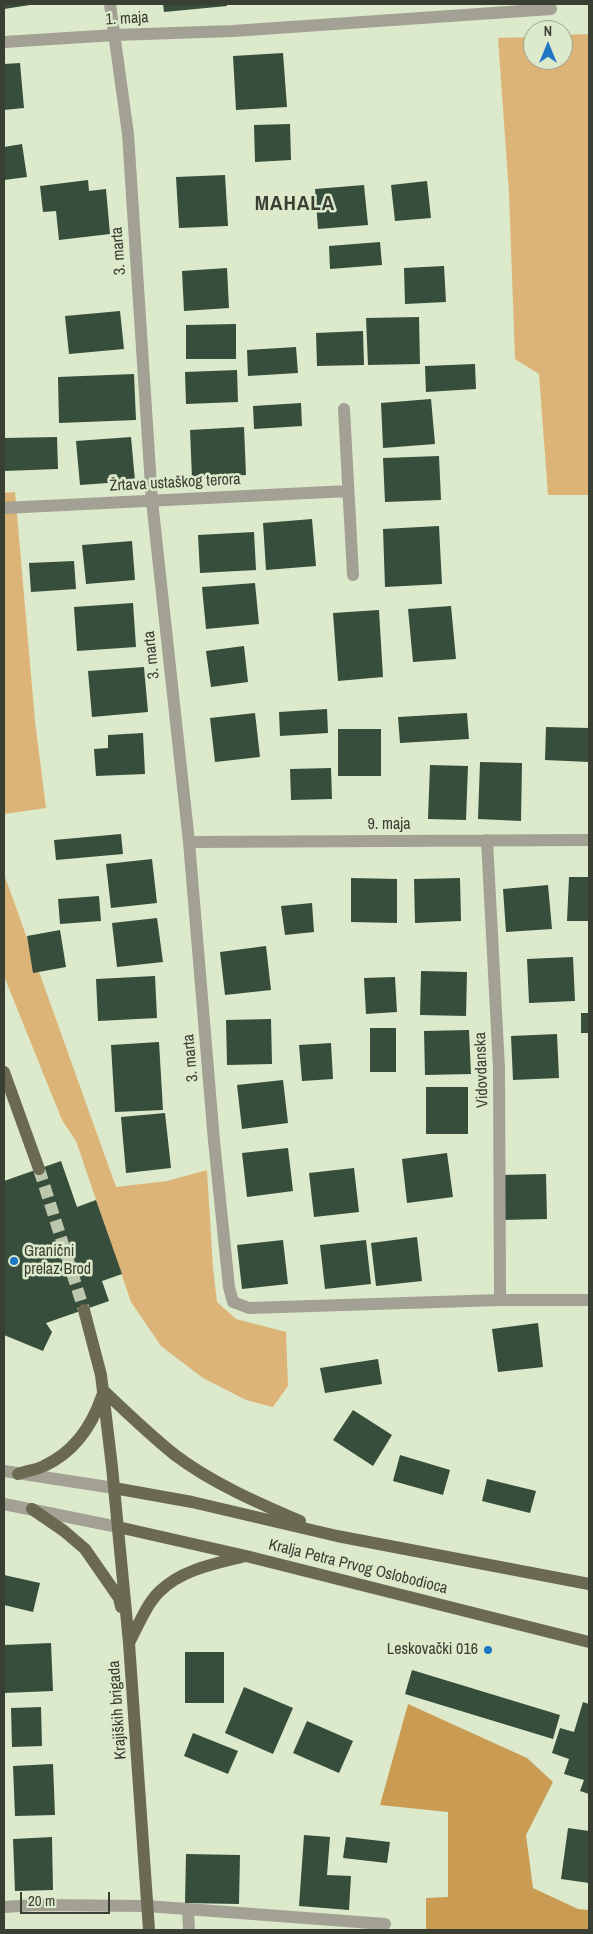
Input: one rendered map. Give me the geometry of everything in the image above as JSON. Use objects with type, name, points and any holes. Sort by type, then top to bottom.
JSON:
[{"type":"main road","points":[[4,1072],[39,1169]]},
{"type":"main road","name":"Krajiških brigada","points":[[84,1310],[94,1344],[104,1391],[129,1643],[149,1930]]},
{"type":"main road","points":[[18,1474],[43,1467],[73,1446],[85,1432],[93,1418],[104,1391],[145,1430],[177,1456],[224,1486],[278,1512],[337,1536]]},
{"type":"main road","name":"Kralja Petra Prvog Oslobodioca","points":[[114,1488],[192,1502],[337,1536],[589,1584]]},
{"type":"main road","points":[[32,1509],[64,1531],[85,1549],[103,1573],[119,1598],[129,1643]]},
{"type":"main road","name":"Kralja Petra Prvog Oslobodioca","points":[[118,1527],[246,1556],[589,1642]]},
{"type":"main road","points":[[129,1643],[148,1607],[159,1592],[187,1573],[246,1556]]},
{"type":"street","name":"3. marta","points":[[110,4],[128,134],[152,501],[189,842],[214,1141],[229,1287],[233,1302],[249,1308],[500,1300]]},
{"type":"street","name":"1. maja","points":[[4,42],[115,35],[233,31],[551,9]]},
{"type":"street","points":[[344,410],[353,575]]},
{"type":"street","name":"Žrtava ustaškog terora","points":[[4,508],[348,491]]},
{"type":"street","name":"Vidovdanska","points":[[487,840],[499,1068],[500,1300]]},
{"type":"street","name":"9. maja","points":[[189,842],[589,840]]},
{"type":"street","points":[[500,1300],[589,1300]]},
{"type":"street","points":[[4,1471],[114,1488]]},
{"type":"street","points":[[4,1504],[118,1527]]},
{"type":"street","points":[[4,1907],[36,1905],[147,1906],[385,1924]]},
{"type":"street","points":[[188,1909],[189,1930]]},
{"type":"shaded area","points":[[589,34],[589,495],[548,495],[539,374],[515,359],[509,193],[498,38],[523,37],[523,70],[573,70],[573,35]]},
{"type":"shaded area","points":[[15,492],[35,721],[46,808],[4,814],[4,493]]},
{"type":"shaded area","points":[[4,874],[116,1187],[167,1181],[207,1170],[217,1302],[236,1319],[286,1332],[288,1386],[273,1407],[246,1400],[203,1378],[161,1346],[131,1302],[76,1141],[62,1120],[4,976]]},
{"type":"shaded area","points":[[408,1704],[527,1758],[553,1782],[526,1835],[533,1888],[578,1909],[589,1910],[589,1930],[426,1930],[426,1898],[448,1897],[448,1812],[380,1805]]},
{"type":"building","points":[[4,4],[30,4],[30,5],[4,9]]},
{"type":"building","points":[[163,4],[227,4],[227,6],[164,12]]},
{"type":"building","points":[[283,53],[287,107],[236,110],[233,56]]},
{"type":"building","points":[[20,63],[24,108],[4,110],[4,64]]},
{"type":"building","points":[[290,124],[291,160],[255,162],[254,125]]},
{"type":"building","points":[[22,144],[27,177],[4,180],[4,147]]},
{"type":"building","points":[[225,175],[228,226],[179,228],[176,177]]},
{"type":"building","points":[[88,180],[89,191],[106,189],[110,234],[59,240],[56,211],[43,212],[40,186]]},
{"type":"building","points":[[427,181],[431,218],[395,221],[391,185]]},
{"type":"building","points":[[364,185],[368,225],[318,229],[315,189]]},
{"type":"building","points":[[380,242],[382,265],[330,269],[329,246]]},
{"type":"building","points":[[444,266],[446,302],[405,304],[404,268]]},
{"type":"building","points":[[227,268],[229,308],[184,311],[182,271]]},
{"type":"building","points":[[120,311],[124,349],[69,354],[65,316]]},
{"type":"building","points":[[419,317],[420,364],[368,365],[366,318]]},
{"type":"building","points":[[236,324],[236,359],[186,359],[186,325]]},
{"type":"building","points":[[363,331],[364,365],[317,366],[316,333]]},
{"type":"building","points":[[296,347],[298,373],[248,376],[247,350]]},
{"type":"building","points":[[475,364],[476,389],[426,392],[425,366]]},
{"type":"building","points":[[237,370],[238,402],[186,404],[185,372]]},
{"type":"building","points":[[134,374],[136,420],[59,423],[58,377]]},
{"type":"building","points":[[431,399],[435,444],[383,448],[381,403]]},
{"type":"building","points":[[301,403],[302,426],[254,429],[253,406]]},
{"type":"building","points":[[244,427],[246,475],[192,478],[190,430]]},
{"type":"building","points":[[57,437],[58,469],[4,471],[4,438]]},
{"type":"building","points":[[131,437],[135,481],[80,485],[76,441]]},
{"type":"building","points":[[439,456],[441,500],[385,502],[383,458]]},
{"type":"building","points":[[312,519],[316,566],[266,570],[263,523]]},
{"type":"building","points":[[439,526],[442,584],[385,587],[383,529]]},
{"type":"building","points":[[254,532],[256,570],[200,573],[198,535]]},
{"type":"building","points":[[132,541],[135,580],[86,584],[82,545]]},
{"type":"building","points":[[74,561],[76,589],[31,592],[29,563]]},
{"type":"building","points":[[255,583],[259,624],[206,629],[202,587]]},
{"type":"building","points":[[133,603],[136,647],[77,651],[74,607]]},
{"type":"building","points":[[451,606],[456,659],[413,662],[408,609]]},
{"type":"building","points":[[379,610],[383,677],[338,681],[333,613]]},
{"type":"building","points":[[244,646],[248,682],[211,687],[206,651]]},
{"type":"building","points":[[144,667],[148,712],[92,717],[88,671]]},
{"type":"building","points":[[327,709],[328,733],[280,736],[279,712]]},
{"type":"building","points":[[255,713],[260,757],[215,762],[210,718]]},
{"type":"building","points":[[467,713],[469,739],[400,743],[398,717]]},
{"type":"building","points":[[546,727],[589,728],[589,762],[545,760]]},
{"type":"building","points":[[338,729],[381,729],[381,776],[338,776]]},
{"type":"building","points":[[143,733],[145,774],[96,776],[94,749],[108,748],[108,735]]},
{"type":"building","points":[[480,762],[522,763],[521,821],[478,819]]},
{"type":"building","points":[[430,765],[468,766],[466,820],[428,819]]},
{"type":"building","points":[[331,768],[332,799],[291,800],[290,769]]},
{"type":"building","points":[[121,834],[123,854],[56,860],[54,840]]},
{"type":"building","points":[[152,859],[157,903],[111,908],[106,864]]},
{"type":"building","points":[[569,877],[589,877],[589,921],[567,921]]},
{"type":"building","points":[[351,878],[397,879],[397,923],[351,922]]},
{"type":"building","points":[[460,878],[461,921],[415,923],[414,879]]},
{"type":"building","points":[[548,885],[552,929],[506,932],[503,889]]},
{"type":"building","points":[[99,896],[101,921],[60,924],[58,899]]},
{"type":"building","points":[[312,903],[314,932],[285,935],[281,906]]},
{"type":"building","points":[[157,918],[163,962],[117,967],[112,923]]},
{"type":"building","points":[[60,930],[66,967],[33,973],[27,936]]},
{"type":"building","points":[[266,946],[271,990],[225,995],[220,952]]},
{"type":"building","points":[[573,957],[575,1001],[529,1003],[527,959]]},
{"type":"building","points":[[421,971],[467,972],[466,1016],[420,1015]]},
{"type":"building","points":[[155,976],[157,1018],[98,1021],[96,979]]},
{"type":"building","points":[[395,977],[397,1012],[366,1014],[364,978]]},
{"type":"building","points":[[581,1013],[589,1013],[589,1033],[581,1033]]},
{"type":"building","points":[[271,1019],[272,1064],[227,1065],[226,1020]]},
{"type":"building","points":[[370,1028],[396,1028],[396,1072],[370,1072]]},
{"type":"building","points":[[469,1030],[471,1074],[425,1075],[424,1031]]},
{"type":"building","points":[[557,1034],[559,1078],[513,1080],[511,1036]]},
{"type":"building","points":[[159,1042],[163,1110],[115,1112],[111,1045]]},
{"type":"building","points":[[331,1043],[333,1079],[302,1081],[299,1045]]},
{"type":"building","points":[[283,1080],[288,1123],[242,1129],[237,1085]]},
{"type":"building","points":[[426,1087],[468,1087],[468,1134],[426,1134]]},
{"type":"building","points":[[165,1113],[171,1168],[126,1173],[121,1117]]},
{"type":"building","points":[[288,1148],[293,1191],[247,1197],[242,1153]]},
{"type":"building","points":[[447,1153],[453,1197],[407,1203],[402,1159]]},
{"type":"building","points":[[61,1161],[77,1207],[96,1200],[122,1274],[102,1281],[109,1301],[46,1323],[52,1332],[43,1351],[4,1335],[4,1181]]},
{"type":"building","points":[[354,1168],[359,1212],[314,1217],[309,1173]]},
{"type":"building","points":[[546,1174],[547,1219],[501,1220],[500,1175]]},
{"type":"building","points":[[417,1237],[422,1281],[376,1286],[371,1243]]},
{"type":"building","points":[[283,1240],[288,1284],[242,1289],[237,1245]]},
{"type":"building","points":[[366,1240],[371,1284],[325,1289],[320,1245]]},
{"type":"building","points":[[538,1323],[543,1367],[498,1372],[492,1329]]},
{"type":"building","points":[[378,1359],[382,1384],[325,1393],[320,1368]]},
{"type":"building","points":[[353,1410],[392,1435],[373,1466],[333,1440]]},
{"type":"building","points":[[400,1455],[450,1470],[443,1495],[393,1481]]},
{"type":"building","points":[[487,1479],[536,1491],[530,1513],[482,1501]]},
{"type":"building","points":[[4,1575],[40,1583],[33,1612],[4,1605]]},
{"type":"building","points":[[51,1643],[53,1691],[4,1693],[4,1645]]},
{"type":"building","points":[[185,1652],[224,1652],[224,1703],[185,1703]]},
{"type":"building","points":[[412,1670],[560,1715],[553,1739],[405,1694]]},
{"type":"building","points":[[244,1687],[293,1708],[273,1754],[225,1733]]},
{"type":"building","points":[[583,1702],[589,1704],[589,1794],[580,1791],[584,1780],[564,1774],[569,1759],[552,1753],[560,1728],[574,1732]]},
{"type":"building","points":[[41,1707],[42,1746],[12,1747],[11,1708]]},
{"type":"building","points":[[307,1721],[353,1741],[339,1773],[293,1753]]},
{"type":"building","points":[[193,1733],[238,1751],[228,1774],[184,1756]]},
{"type":"building","points":[[53,1764],[55,1815],[15,1816],[13,1766]]},
{"type":"building","points":[[568,1828],[589,1831],[589,1883],[561,1879]]},
{"type":"building","points":[[304,1835],[330,1837],[327,1875],[351,1876],[349,1910],[299,1906]]},
{"type":"building","points":[[52,1837],[53,1890],[15,1891],[13,1839]]},
{"type":"building","points":[[346,1837],[390,1842],[387,1863],[343,1858]]},
{"type":"building","points":[[186,1854],[240,1855],[239,1904],[185,1903]]},
{"type":"tunnel","points":[[39,1169],[84,1310]]},
{"type":"place","name":"Granični prelaz Brod","points":[[14,1261]]},
{"type":"place","name":"Leskovački 016","points":[[488,1650]]},
{"type":"district","name":"MAHALA","points":[[295,204]]}]
